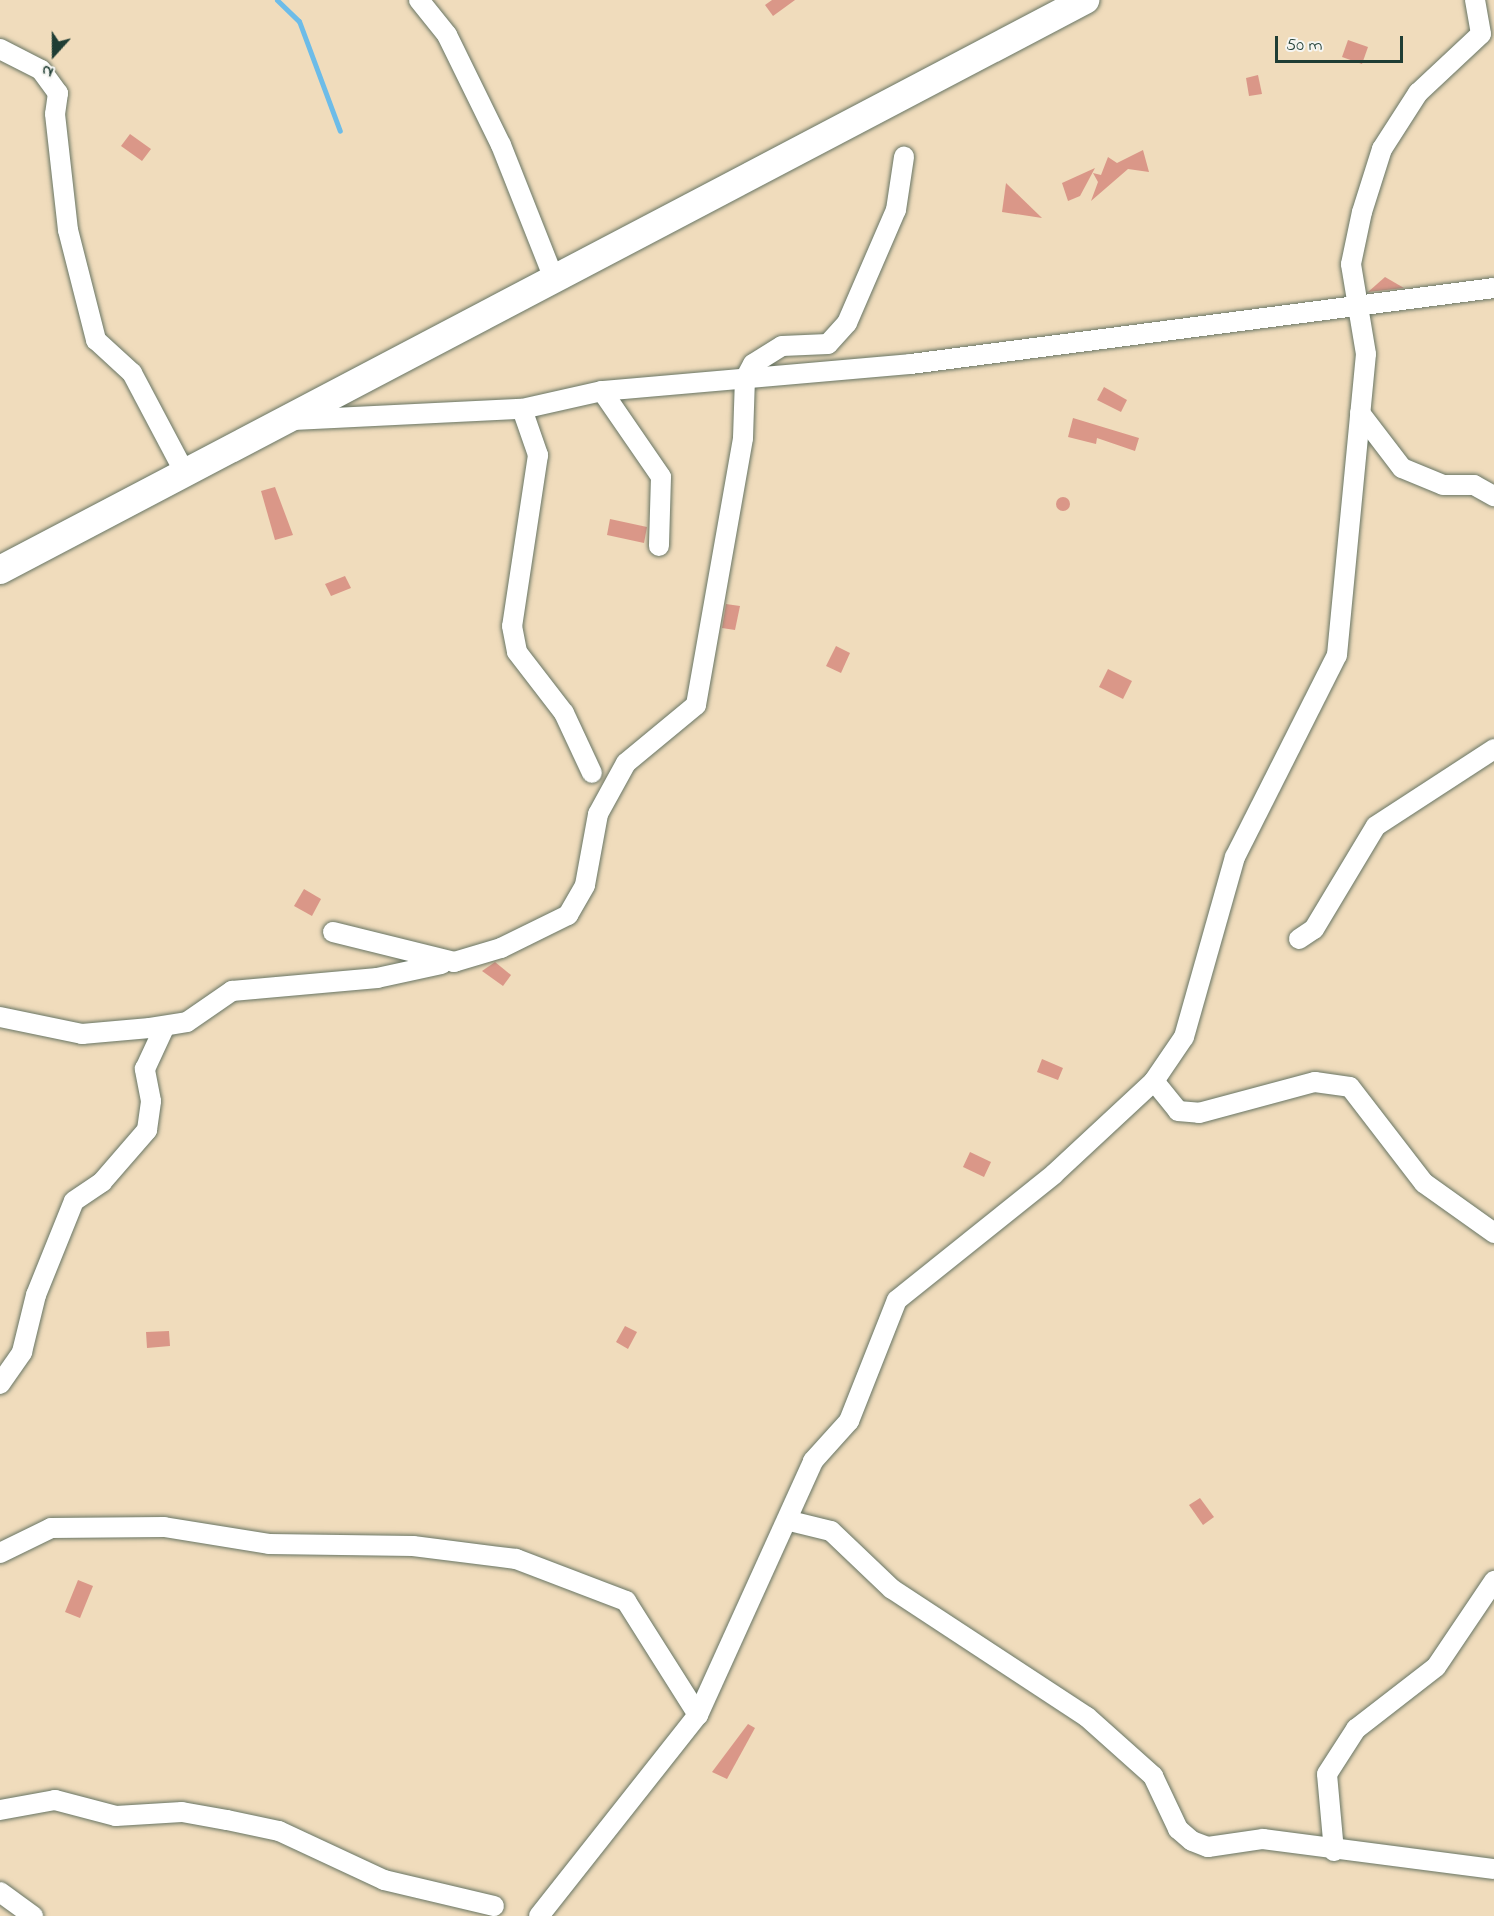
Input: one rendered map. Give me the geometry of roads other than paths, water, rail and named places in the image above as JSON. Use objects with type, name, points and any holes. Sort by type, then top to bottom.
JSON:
[{"type":"main road","points":[[0,570],[1085,0]]},
{"type":"street","points":[[419,0],[447,35],[496,135],[555,279]]},
{"type":"street","points":[[538,1916],[698,1715],[790,1521],[813,1461],[849,1421],[897,1300],[1054,1174],[1154,1081],[1184,1036],[1235,857],[1337,655],[1366,354],[1351,264],[1382,149],[1418,93],[1481,34],[1475,0]]},
{"type":"street","points":[[0,49],[41,70],[58,93],[55,114],[68,230],[96,340],[132,373],[185,473]]},
{"type":"street","points":[[0,1017],[82,1034],[165,1026],[187,1022],[232,991],[377,978],[454,962],[501,948],[568,915],[585,885],[598,814],[626,763],[696,705],[740,460],[745,379],[753,364],[782,346],[828,344],[847,323],[896,210],[904,157]]},
{"type":"street","points":[[287,420],[522,409],[602,391],[911,364],[1359,308],[1494,288]]},
{"type":"street","points":[[602,391],[661,477],[659,546]]},
{"type":"street","points":[[522,409],[538,455],[517,581],[516,644],[564,713],[592,773]]},
{"type":"street","points":[[1360,413],[1402,468],[1443,485],[1474,485],[1494,496]]},
{"type":"street","points":[[1299,939],[1314,929],[1376,826],[1494,749]]},
{"type":"street","points":[[333,932],[454,962]]},
{"type":"street","points":[[0,1384],[22,1352],[36,1294],[74,1200],[102,1182],[147,1130],[151,1101],[145,1069],[165,1026]]},
{"type":"street","points":[[1154,1081],[1178,1111],[1200,1113],[1315,1082],[1350,1087],[1424,1183],[1494,1233]]},
{"type":"street","points":[[790,1521],[831,1531],[892,1589],[1087,1717],[1153,1776],[1178,1829],[1192,1841],[1208,1847],[1263,1839],[1334,1851],[1401,1854],[1494,1869]]},
{"type":"street","points":[[0,1553],[51,1528],[164,1527],[269,1544],[413,1546],[516,1559],[626,1601],[698,1715]]},
{"type":"street","points":[[1334,1851],[1327,1774],[1356,1729],[1436,1668],[1494,1581]]},
{"type":"street","points":[[0,1810],[55,1800],[116,1816],[182,1812],[227,1820],[279,1831],[384,1880],[494,1906]]},
{"type":"street","points":[[0,1892],[33,1916]]},
{"type":"waterway","points":[[277,0],[299,21],[340,131]]}]
